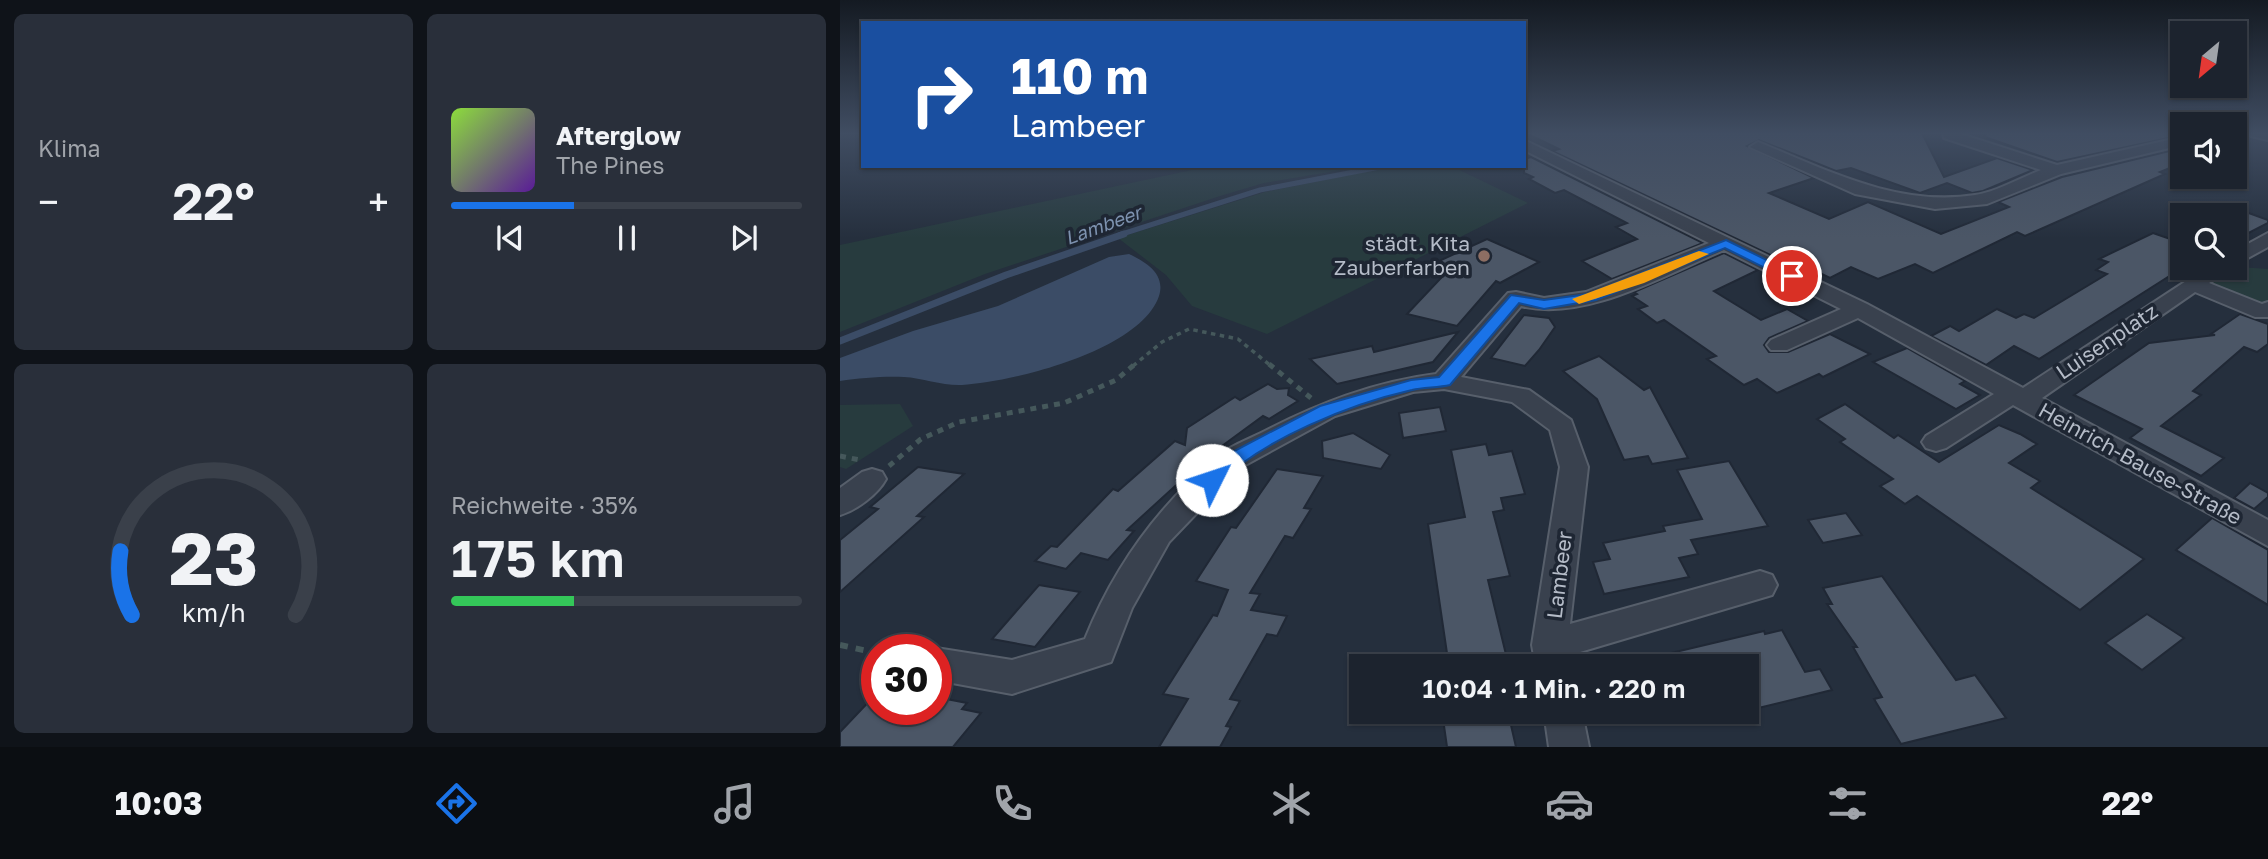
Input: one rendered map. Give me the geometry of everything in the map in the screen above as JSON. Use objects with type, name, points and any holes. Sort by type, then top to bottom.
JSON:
[{"type":"street","name":"Heinrich-Bause-Straße","points":[[1573,168],[1858,309],[2268,534]]},
{"type":"street","points":[[1808,168],[1861,190],[1935,204],[1981,200],[2065,168]]},
{"type":"street","points":[[2049,168],[2056,170]]},
{"type":"street","points":[[2247,252],[2268,239]]},
{"type":"street","points":[[1444,381],[1516,298],[1544,305],[1591,298],[1685,262],[1726,243]]},
{"type":"street","name":"Luisenplatz","points":[[2016,398],[2200,280]]},
{"type":"street","points":[[2193,284],[2263,312],[2268,309]]},
{"type":"street","points":[[1779,345],[1858,309]]},
{"type":"street","name":"Lambeer","points":[[952,667],[1012,677],[1098,651],[1116,604],[1157,534],[1230,461],[1326,410],[1411,385],[1444,381],[1520,396],[1562,426],[1574,467],[1552,654]]},
{"type":"street","points":[[1936,442],[2016,398]]},
{"type":"street","points":[[840,504],[872,479]]},
{"type":"street","name":"Lambeer","points":[[1558,654],[1760,585]]},
{"type":"street","points":[[1565,724],[1569,747]]},
{"type":"path","points":[[872,479],[922,439],[959,422],[1064,402],[1098,389],[1124,374],[1161,342],[1189,328],[1238,339],[1326,410]]},
{"type":"path","points":[[840,646],[861,650]]},
{"type":"green space","points":[[1202,168],[1353,168],[1264,183],[1220,196],[985,274],[840,332],[840,245]]},
{"type":"green space","points":[[1384,168],[1455,168],[1528,203],[1267,334],[1192,306],[1166,275],[1118,238],[1265,192]]},
{"type":"green space","points":[[2247,268],[2268,269],[2268,303],[2263,306],[2208,285],[2217,280],[2247,280]]},
{"type":"green space","points":[[900,404],[913,426],[846,469],[840,467],[840,405]]},
{"type":"water","points":[[1129,254],[1148,265],[1157,275],[1160,281],[1159,296],[1148,315],[1128,332],[1073,360],[985,383],[955,385],[896,377],[840,381],[840,358],[913,331],[998,306],[1109,257]]},
{"type":"building","points":[[1524,168],[1553,168],[1703,243],[1612,279],[1582,261],[1637,239],[1616,227],[1627,223],[1564,190],[1555,193],[1529,179],[1533,177],[1524,173]]},
{"type":"building","points":[[1587,168],[1793,168],[1814,178],[1769,193],[1829,219],[1868,202],[1941,234],[2009,207],[1998,202],[2062,177],[2100,168],[2170,168],[2160,172],[2165,174],[2025,236],[2017,232],[1933,273],[1915,264],[1878,279],[1851,267],[1830,278],[1787,257],[1781,260]]},
{"type":"building","points":[[1828,168],[1939,168],[1944,177],[1969,168],[2033,170],[1983,191],[1972,193],[1947,183],[1920,193],[1851,168],[1836,171]]},
{"type":"building","points":[[2247,212],[2268,220],[2268,223],[2247,234]]},
{"type":"building","points":[[2153,233],[2170,239],[2170,276],[2039,359],[2014,346],[1986,365],[1931,336],[1950,326],[1959,331],[1997,309],[2016,318],[2024,314],[2034,318],[2107,274],[2096,270],[2108,262],[2099,259]]},
{"type":"building","points":[[1487,239],[1539,262],[1500,283],[1496,281],[1457,326],[1407,314],[1442,277],[1415,272]]},
{"type":"building","points":[[1724,253],[1758,270],[1714,291],[1761,320],[1787,309],[1808,321],[1769,338],[1764,345],[1769,352],[1788,352],[1830,334],[1870,354],[1823,377],[1819,374],[1777,393],[1757,379],[1744,385],[1707,359],[1716,356],[1664,320],[1657,323],[1638,309],[1647,306],[1632,296],[1637,294],[1634,292]]},
{"type":"building","points":[[2240,314],[2268,324],[2268,344],[2257,352],[2244,347],[2193,391],[2201,395],[2161,426],[2224,458],[2201,476],[2130,438],[2142,429],[2074,395],[2149,343],[2215,335],[2211,334]]},
{"type":"building","points":[[1524,315],[1549,318],[1555,327],[1525,366],[1491,358]]},
{"type":"building","points":[[1458,332],[1433,362],[1337,384],[1310,359],[1372,346],[1374,352]]},
{"type":"building","points":[[1907,348],[1965,381],[1960,384],[1980,395],[1956,409],[1873,362]]},
{"type":"building","points":[[1599,356],[1644,390],[1650,387],[1688,458],[1652,464],[1648,456],[1624,460],[1597,399],[1563,371]]},
{"type":"building","points":[[1268,384],[1277,389],[1289,388],[1288,395],[1298,401],[1269,419],[1263,416],[1207,457],[1127,530],[1134,531],[1108,560],[1081,553],[1066,569],[1035,561],[1051,546],[1057,547],[1113,489],[1118,491],[1175,441],[1185,445],[1187,428],[1235,397],[1240,400]]},
{"type":"building","points":[[1845,404],[1894,438],[1898,435],[1939,462],[1999,425],[2020,434],[2037,444],[2009,463],[2040,481],[2031,488],[2144,559],[2080,610],[1917,496],[1905,504],[1880,486],[1893,479],[1840,442],[1845,439],[1817,419]]},
{"type":"building","points":[[1440,407],[1446,431],[1403,438],[1399,413]]},
{"type":"building","points":[[1353,433],[1390,455],[1381,469],[1323,458],[1322,441]]},
{"type":"building","points":[[1486,444],[1489,455],[1512,451],[1525,494],[1501,498],[1504,510],[1493,512],[1510,576],[1488,580],[1506,654],[1447,654],[1428,524],[1465,517],[1451,450]]},
{"type":"building","points":[[1729,461],[1768,526],[1691,540],[1698,554],[1679,558],[1689,577],[1604,594],[1593,562],[1610,559],[1603,543],[1665,531],[1663,526],[1702,519],[1677,470]]},
{"type":"building","points":[[918,467],[964,474],[917,516],[924,517],[840,592],[840,540],[878,509],[870,507]]},
{"type":"building","points":[[1277,469],[1323,476],[1304,508],[1311,509],[1293,538],[1285,536],[1250,593],[1260,594],[1251,610],[1287,616],[1277,636],[1267,634],[1230,699],[1240,701],[1226,726],[1231,727],[1220,747],[1159,747],[1188,699],[1163,694],[1213,615],[1217,616],[1228,590],[1196,581],[1231,527],[1236,528]]},
{"type":"building","points":[[2250,483],[2268,493],[2268,497],[2254,509],[2234,498]]},
{"type":"building","points":[[1846,513],[1862,535],[1823,543],[1808,520]]},
{"type":"building","points":[[2212,518],[2268,550],[2268,605],[2176,550]]},
{"type":"building","points":[[1882,576],[1956,680],[1975,675],[2006,718],[1901,744],[1874,699],[1882,697],[1853,647],[1857,647],[1827,604],[1832,604],[1823,588]]},
{"type":"building","points":[[1039,585],[1080,592],[1035,647],[992,639]]},
{"type":"building","points":[[2147,614],[2184,638],[2142,670],[2105,643]]},
{"type":"building","points":[[1782,630],[1805,672],[1820,669],[1832,690],[1759,708],[1759,654],[1667,654],[1764,631],[1765,634]]},
{"type":"building","points":[[952,700],[967,703],[962,709],[981,713],[953,747],[840,747],[840,732],[861,710],[861,725],[952,725]]},
{"type":"building","points":[[1444,724],[1511,724],[1516,747],[1447,747]]},
{"type":"waterway","name":"Lambeer","points":[[1119,235],[1260,190],[1375,168]]},
{"type":"waterway","name":"Lambeer","points":[[840,341],[1006,275],[1124,234]]},
{"type":"slow traffic","points":[[1579,299],[1591,298],[1703,254]]},
{"type":"place","name":"städt. Kita Zauberfarben","points":[[1484,256]]},
{"type":"route","points":[[1212,480],[1230,461],[1289,427],[1326,410],[1411,385],[1444,381],[1516,298],[1544,305],[1591,298],[1685,262],[1726,243],[1792,276]]}]
